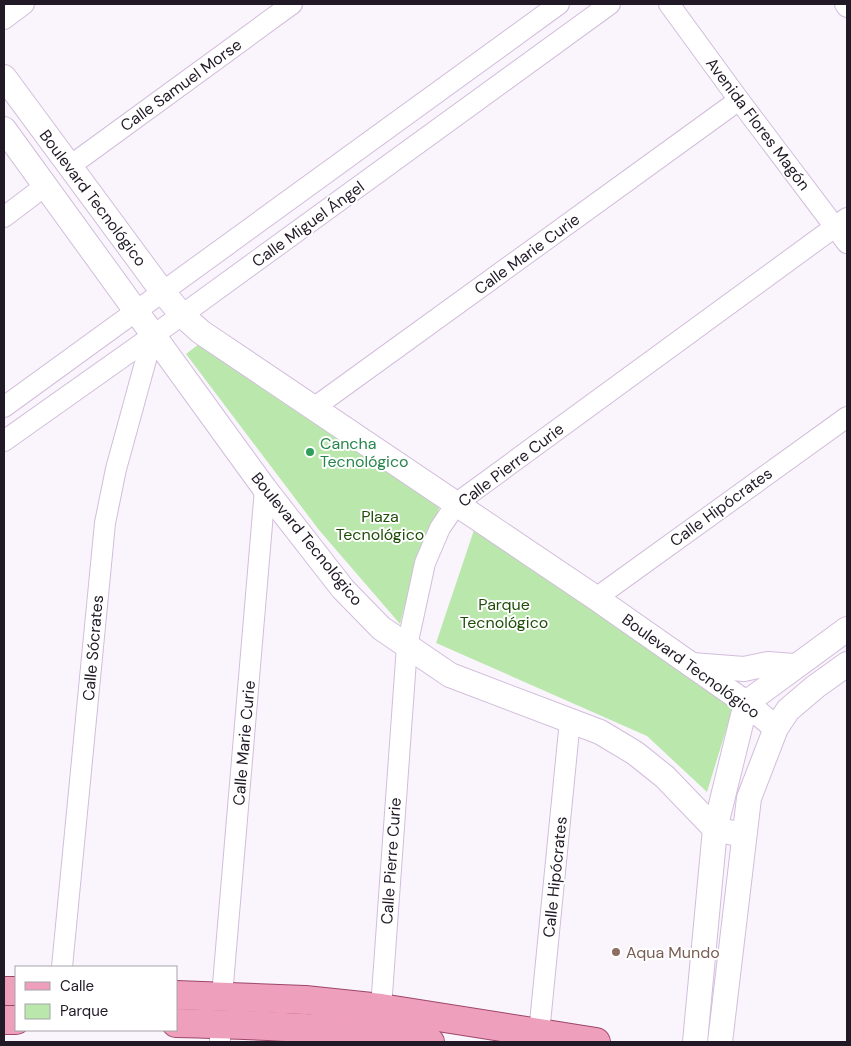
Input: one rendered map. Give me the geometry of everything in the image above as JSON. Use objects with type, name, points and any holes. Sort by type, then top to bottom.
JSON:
[{"type":"main road","points":[[178,995],[305,1000],[379,1028],[430,1042]]},
{"type":"main road","points":[[178,1023],[220,1033],[304,1027],[379,1028],[539,1033],[596,1042]]},
{"type":"street","points":[[4,19],[24,4]]},
{"type":"street","name":"Calle Samuel Morse","points":[[70,166],[292,4]]},
{"type":"street","name":"Calle Miguel Ángel","points":[[4,407],[135,310],[559,4]]},
{"type":"street","name":"Calle Miguel Ángel","points":[[4,441],[153,334],[182,316],[610,4]]},
{"type":"street","name":"Avenida Flores Magón","points":[[669,4],[739,100],[843,229]]},
{"type":"street","name":"Boulevard Tecnológico","points":[[4,77],[182,316],[202,332],[316,407],[746,702],[776,728]]},
{"type":"street","name":"Calle Marie Curie","points":[[316,407],[739,100]]},
{"type":"street","name":"Boulevard Tecnológico","points":[[4,129],[265,489],[343,589],[381,628],[450,674],[600,732],[636,753],[690,801],[715,829]]},
{"type":"street","points":[[4,217],[45,186]]},
{"type":"street","name":"Calle Pierre Curie","points":[[379,1028],[407,646],[425,564],[440,528],[457,503],[843,229]]},
{"type":"street","name":"Calle Sócrates","points":[[62,966],[105,523],[116,469],[153,334]]},
{"type":"street","name":"Calle Hipócrates","points":[[596,598],[847,417]]},
{"type":"street","name":"Calle Marie Curie","points":[[222,996],[265,489]]},
{"type":"street","points":[[694,1042],[715,829],[746,702],[847,629]]},
{"type":"street","points":[[692,665],[744,668],[768,664],[794,666]]},
{"type":"street","points":[[720,1042],[743,835],[749,798],[776,728],[788,710],[815,687],[847,664]]},
{"type":"street","name":"Calle Hipócrates","points":[[539,1033],[570,720]]},
{"type":"street","points":[[715,829],[743,835]]},
{"type":"green space","name":"Plaza Tecnológico","points":[[199,344],[440,506],[412,578],[400,624],[319,530],[186,354]]},
{"type":"green space","name":"Parque Tecnológico","points":[[475,527],[734,704],[707,792],[647,736],[436,643]]},
{"type":"place","name":"Cancha Tecnológico","points":[[310,452]]},
{"type":"place","name":"Aqua Mundo","points":[[616,952]]}]
